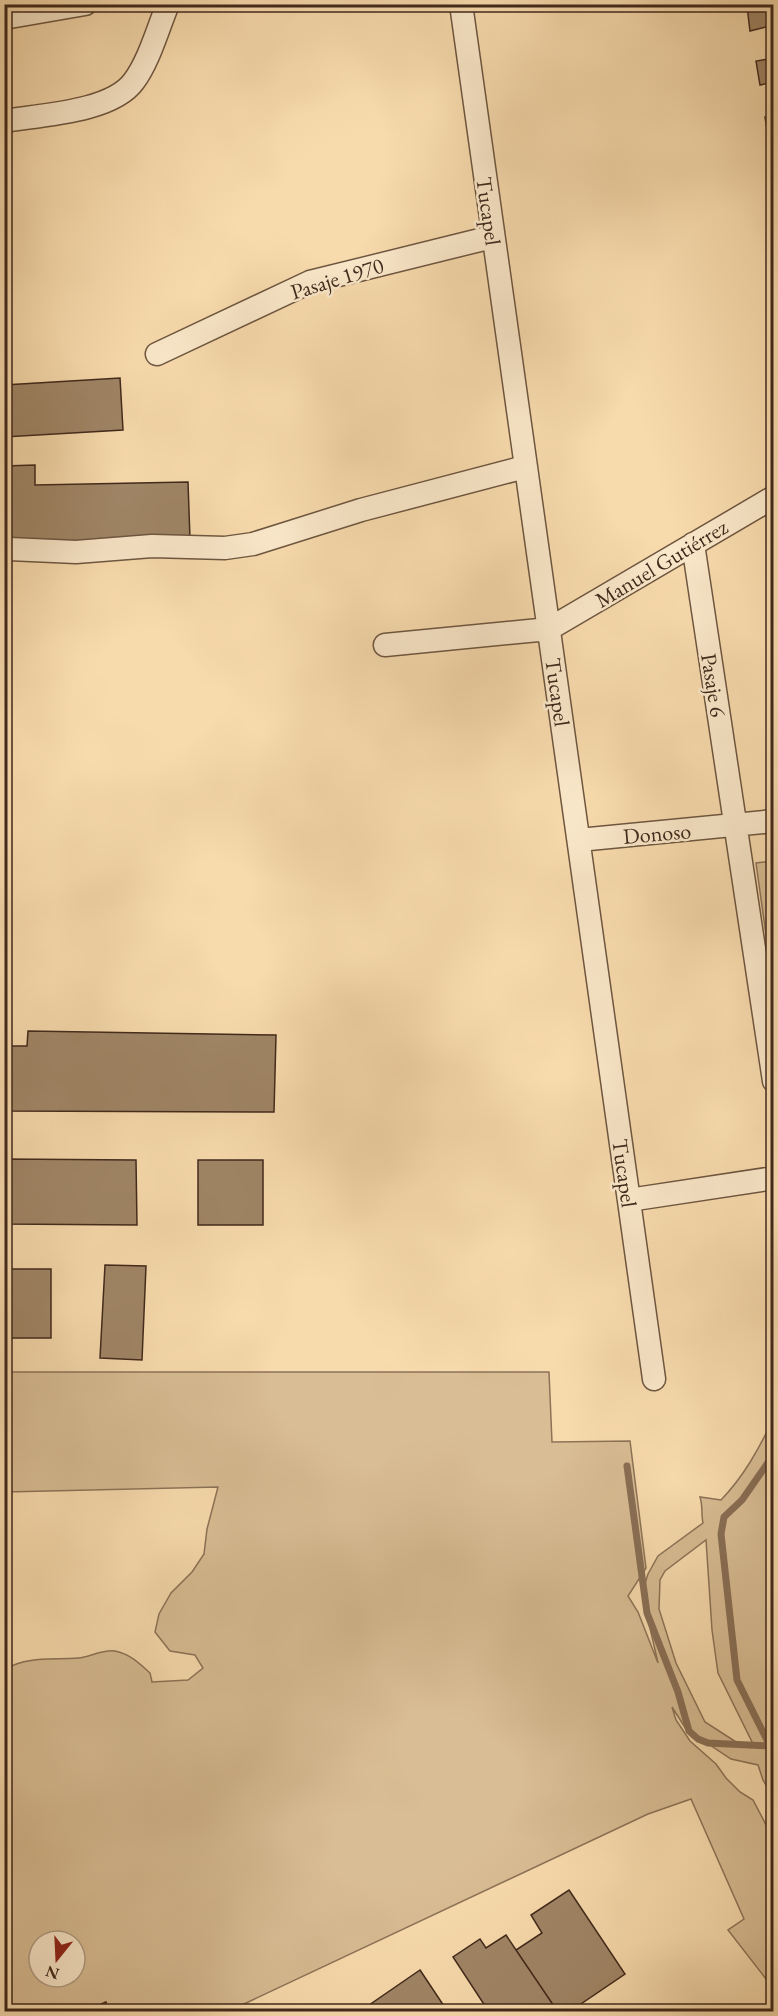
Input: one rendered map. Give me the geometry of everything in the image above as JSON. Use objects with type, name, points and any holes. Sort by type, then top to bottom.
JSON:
[{"type":"street","points":[[4,18],[85,4]]},
{"type":"street","points":[[4,121],[95,106],[120,96],[141,70],[168,4]]},
{"type":"street","name":"Tucapel","points":[[461,4],[654,1379]]},
{"type":"street","name":"Pasaje 1970","points":[[157,354],[310,282],[492,237]]},
{"type":"street","points":[[9,549],[76,552],[152,546],[225,548],[253,544],[360,510],[525,467]]},
{"type":"street","name":"Manuel Gutiérrez","points":[[549,629],[774,496]]},
{"type":"street","name":"Pasaje 6","points":[[693,544],[774,1081]]},
{"type":"street","points":[[385,645],[549,629]]},
{"type":"street","name":"Donoso","points":[[579,840],[774,821]]},
{"type":"street","points":[[629,1200],[774,1178]]},
{"type":"shaded area","points":[[774,861],[773,985],[756,863]]},
{"type":"shaded area","points":[[5,1372],[549,1372],[552,1442],[630,1441],[646,1568],[628,1596],[638,1612],[658,1663],[642,1593],[648,1574],[658,1556],[703,1523],[700,1497],[721,1500],[729,1491],[750,1462],[773,1419],[773,1797],[763,1780],[758,1765],[731,1759],[686,1729],[672,1707],[676,1720],[690,1741],[716,1764],[740,1792],[753,1800],[773,1838],[773,1988],[728,1930],[744,1919],[691,1799],[648,1814],[229,2011],[109,2011],[105,2002],[86,2011],[5,2012],[5,1669],[31,1660],[78,1658],[110,1651],[120,1652],[134,1659],[150,1673],[152,1682],[188,1680],[203,1668],[195,1655],[170,1651],[155,1632],[159,1614],[171,1593],[192,1572],[204,1554],[207,1529],[218,1487],[5,1492]],"holes":[[[706,1540],[712,1630],[718,1673],[754,1746],[736,1742],[705,1722],[676,1663],[659,1609],[660,1580],[665,1571]]]},
{"type":"building","points":[[774,4],[774,25],[750,31],[747,6]]},
{"type":"building","points":[[774,58],[774,82],[760,85],[756,61]]},
{"type":"building","points":[[774,115],[774,139],[769,141],[765,117]]},
{"type":"building","points":[[120,378],[123,430],[4,437],[4,385]]},
{"type":"building","points":[[35,465],[35,485],[188,482],[190,539],[4,542],[4,466]]},
{"type":"building","points":[[28,1031],[276,1035],[274,1112],[4,1111],[4,1046],[27,1046]]},
{"type":"building","points":[[4,1159],[136,1160],[137,1225],[4,1224]]},
{"type":"building","points":[[198,1160],[263,1160],[263,1225],[198,1225]]},
{"type":"building","points":[[105,1265],[146,1266],[142,1360],[100,1358]]},
{"type":"building","points":[[4,1269],[51,1269],[51,1338],[4,1338]]},
{"type":"building","points":[[569,1890],[625,1974],[569,2012],[558,2012],[516,1950],[542,1933],[531,1915]]},
{"type":"building","points":[[506,1935],[558,2012],[489,2012],[453,1957],[480,1939],[486,1948]]},
{"type":"building","points":[[420,1970],[448,2012],[359,2012]]},
{"type":"building","points":[[106,2002],[109,2012],[86,2012]]},
{"type":"waterway","points":[[774,1454],[742,1500],[724,1517],[721,1534],[737,1680],[774,1754]]},
{"type":"waterway","points":[[627,1466],[647,1613],[678,1692],[689,1731],[698,1739],[708,1743],[770,1746]]}]
